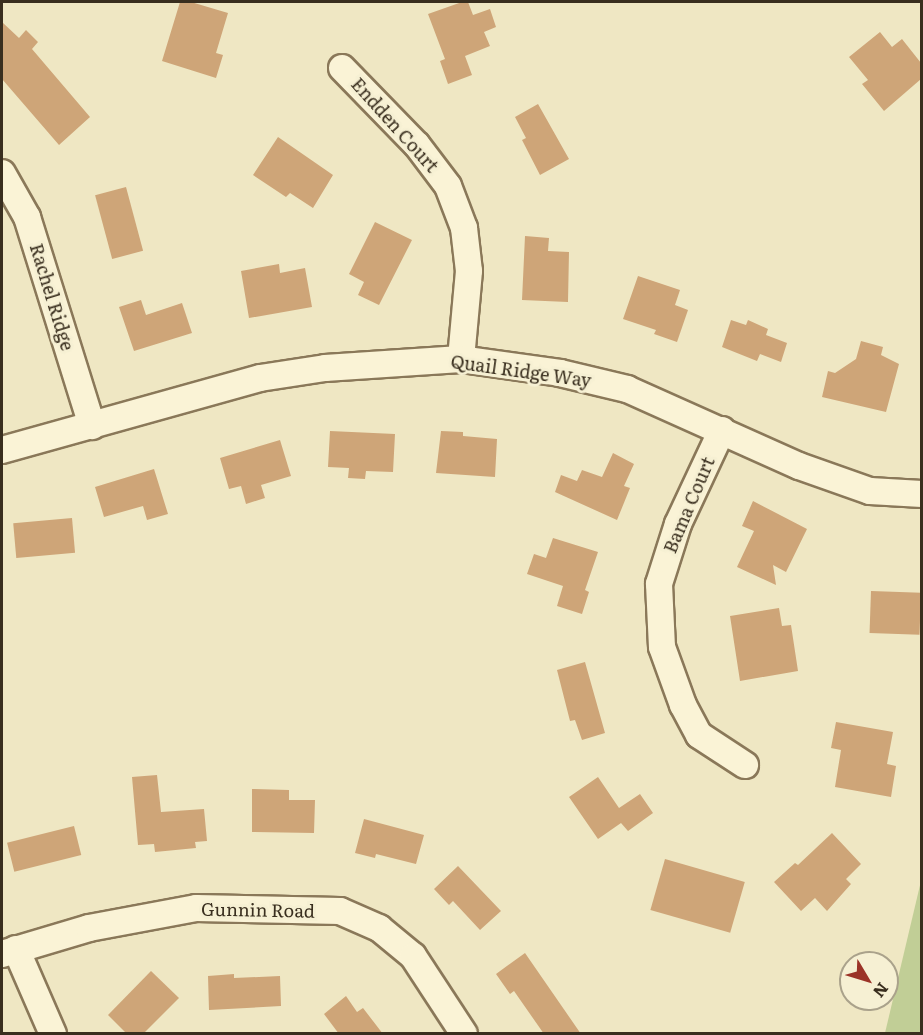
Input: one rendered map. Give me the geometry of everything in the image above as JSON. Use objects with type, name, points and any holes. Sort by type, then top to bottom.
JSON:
[{"type":"street","name":"Endden Court","points":[[342,68],[417,145],[448,186],[464,228],[469,271],[461,359]]},
{"type":"street","name":"Rachel Ridge","points":[[2,173],[27,217],[92,426]]},
{"type":"street","name":"Quail Ridge Way","points":[[2,450],[260,378],[325,368],[461,359],[560,373],[627,389],[800,466],[870,491],[921,494]]},
{"type":"street","name":"Bama Court","points":[[722,430],[678,524],[659,584],[662,647],[683,705],[699,735],[745,765]]},
{"type":"street","name":"Gunnin Road","points":[[9,951],[89,928],[196,908],[340,911],[379,928],[413,956],[464,1034]]},
{"type":"street","points":[[9,951],[53,1034]]},
{"type":"green space","points":[[921,881],[921,1033],[885,1033],[890,1011],[899,1011],[899,974]]},
{"type":"building","points":[[180,2],[191,2],[228,13],[216,53],[223,55],[216,78],[162,61]]},
{"type":"building","points":[[468,2],[473,15],[490,9],[496,27],[484,32],[490,46],[465,56],[472,75],[448,84],[440,61],[445,59],[428,14]]},
{"type":"building","points":[[2,22],[19,38],[26,30],[38,42],[32,49],[90,117],[59,145],[2,79]]},
{"type":"building","points":[[880,32],[892,47],[902,39],[921,63],[921,79],[884,111],[862,84],[868,80],[849,57]]},
{"type":"building","points":[[538,104],[569,159],[540,175],[522,140],[526,138],[515,117]]},
{"type":"building","points":[[278,137],[333,175],[313,208],[290,193],[286,197],[253,175]]},
{"type":"building","points":[[126,187],[143,251],[112,259],[95,195]]},
{"type":"building","points":[[375,222],[412,240],[379,305],[358,295],[364,282],[349,274]]},
{"type":"building","points":[[525,236],[549,238],[548,251],[569,252],[568,302],[522,300]]},
{"type":"building","points":[[279,264],[280,273],[305,268],[312,307],[249,318],[241,271]]},
{"type":"building","points":[[638,276],[680,290],[675,305],[688,310],[677,342],[654,334],[656,330],[623,319]]},
{"type":"building","points":[[141,300],[146,315],[182,303],[192,333],[134,351],[119,307]]},
{"type":"building","points":[[731,320],[746,325],[748,320],[768,329],[766,335],[787,343],[781,362],[760,354],[757,361],[722,347]]},
{"type":"building","points":[[861,341],[883,347],[881,355],[899,364],[886,412],[822,397],[828,371],[835,373],[856,359]]},
{"type":"building","points":[[330,431],[395,434],[393,472],[366,471],[365,479],[348,478],[349,468],[328,467]]},
{"type":"building","points":[[441,431],[463,432],[463,436],[497,439],[495,477],[436,473]]},
{"type":"building","points":[[280,440],[291,476],[261,485],[265,498],[246,504],[241,486],[229,489],[220,458]]},
{"type":"building","points":[[613,453],[634,464],[624,486],[630,488],[617,520],[555,492],[561,475],[577,481],[582,470],[602,477]]},
{"type":"building","points":[[154,469],[168,514],[147,520],[143,506],[104,517],[95,487]]},
{"type":"building","points":[[753,501],[807,529],[786,572],[773,565],[776,585],[737,567],[754,531],[742,526]]},
{"type":"building","points":[[72,518],[75,553],[16,558],[13,523]]},
{"type":"building","points":[[553,538],[598,552],[585,590],[589,592],[582,614],[557,606],[563,586],[527,574],[534,554],[546,558]]},
{"type":"building","points":[[871,591],[921,593],[920,635],[870,633]]},
{"type":"building","points":[[779,608],[782,626],[791,625],[798,671],[740,681],[730,616]]},
{"type":"building","points":[[585,662],[605,733],[582,740],[575,720],[570,721],[557,670]]},
{"type":"building","points":[[836,722],[893,732],[887,764],[896,766],[891,797],[835,787],[841,750],[831,748]]},
{"type":"building","points":[[157,775],[161,812],[204,809],[207,841],[195,842],[196,848],[155,852],[154,844],[138,845],[132,777]]},
{"type":"building","points":[[598,777],[619,808],[640,794],[653,813],[628,831],[621,823],[598,839],[569,797]]},
{"type":"building","points":[[252,789],[289,790],[289,800],[315,800],[314,833],[252,832]]},
{"type":"building","points":[[364,819],[424,835],[416,864],[376,854],[375,858],[355,853]]},
{"type":"building","points":[[74,826],[81,855],[14,872],[7,843]]},
{"type":"building","points":[[832,833],[861,864],[846,879],[851,884],[827,911],[815,898],[801,911],[774,882],[795,863],[798,865]]},
{"type":"building","points":[[665,859],[745,882],[730,933],[650,910]]},
{"type":"building","points":[[458,866],[501,911],[480,930],[453,901],[449,905],[434,889]]},
{"type":"building","points":[[525,953],[581,1034],[544,1034],[514,991],[510,994],[496,974]]},
{"type":"building","points":[[151,971],[179,998],[143,1034],[127,1034],[108,1015]]},
{"type":"building","points":[[234,974],[234,978],[280,976],[281,1006],[209,1010],[208,976]]},
{"type":"building","points":[[346,996],[357,1012],[363,1008],[383,1034],[339,1034],[324,1014]]}]
